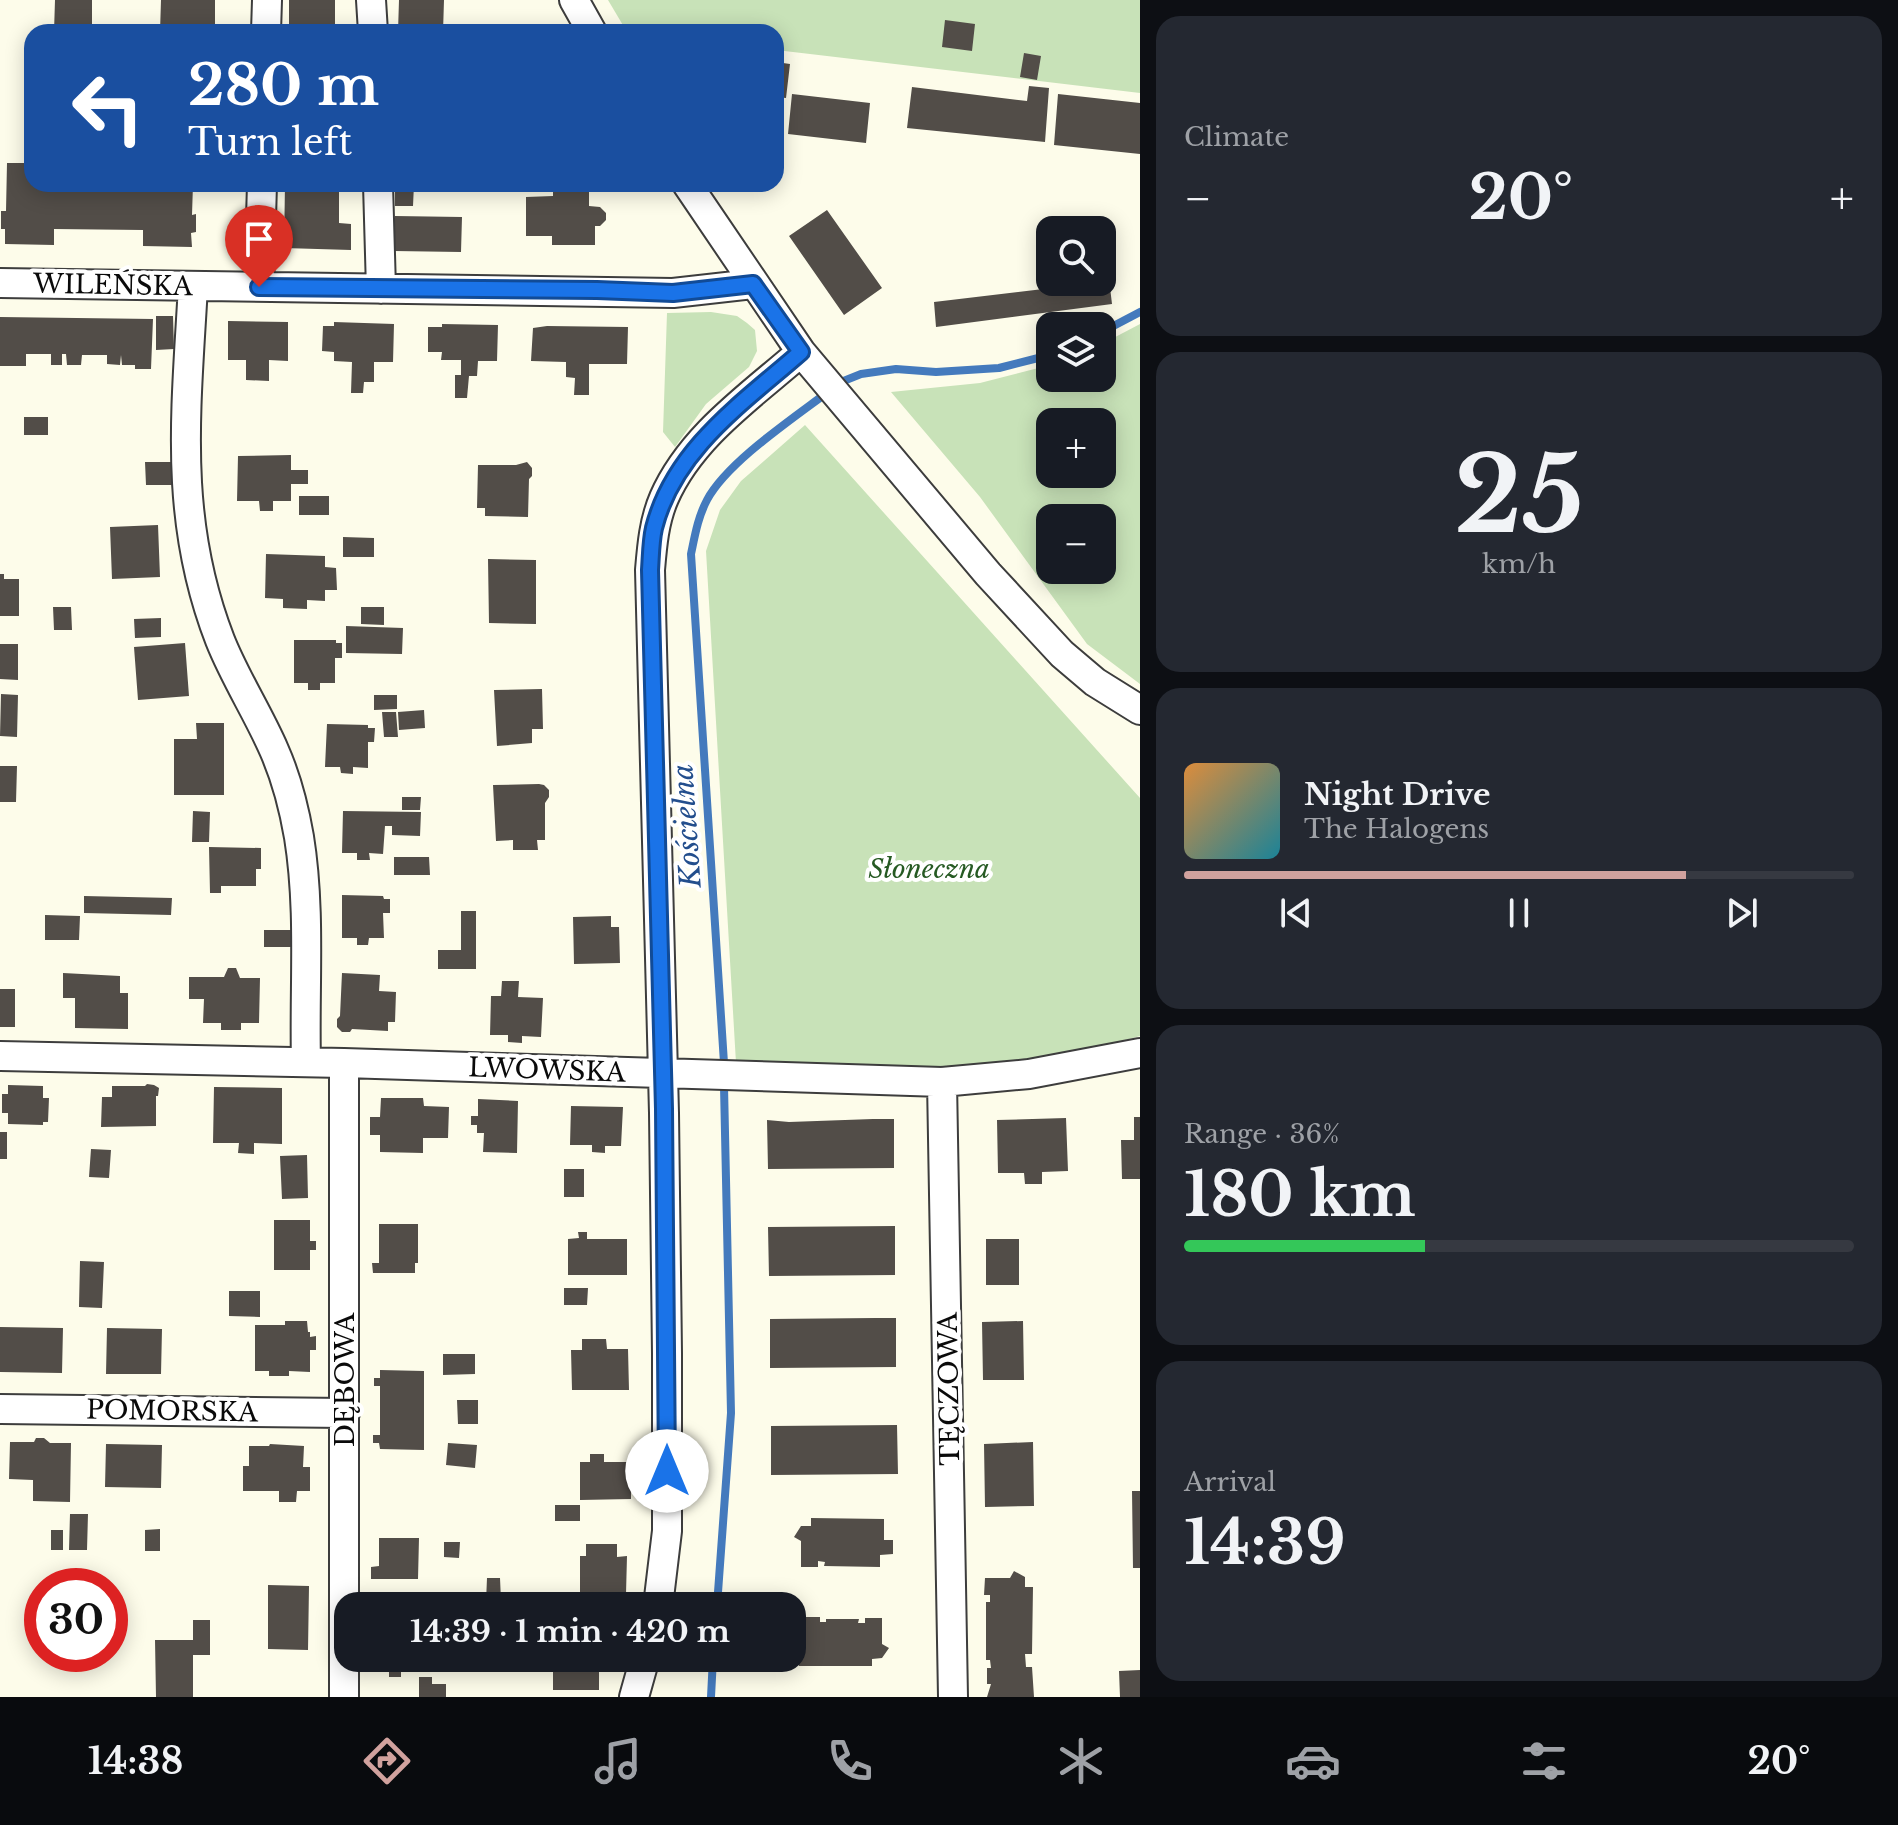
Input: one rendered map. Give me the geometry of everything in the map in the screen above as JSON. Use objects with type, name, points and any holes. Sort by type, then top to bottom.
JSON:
[{"type":"street","points":[[266,24],[267,0]]},
{"type":"street","points":[[371,0],[372,24]]},
{"type":"street","points":[[574,0],[588,24]]},
{"type":"street","points":[[259,287],[262,192]]},
{"type":"street","points":[[378,192],[381,289]]},
{"type":"street","points":[[692,192],[801,352],[988,574],[1062,654],[1095,682],[1140,710]]},
{"type":"street","name":"WILEŃSKA","points":[[0,283],[673,293],[753,284]]},
{"type":"street","points":[[193,286],[185,426],[186,500],[191,537],[221,642],[275,752],[292,803],[305,893],[306,1062]]},
{"type":"street","points":[[660,1592],[667,1531],[663,1074],[650,570],[654,530],[664,498],[707,434],[801,352]]},
{"type":"street","name":"LWOWSKA","points":[[0,1056],[344,1063],[942,1082],[1029,1074],[1140,1053]]},
{"type":"street","name":"DĘBOWA","points":[[344,1063],[344,1697]]},
{"type":"street","name":"TĘCZOWA","points":[[942,1082],[953,1697]]},
{"type":"street","name":"POMORSKA","points":[[0,1409],[345,1413]]},
{"type":"street","points":[[634,1697],[641,1672]]},
{"type":"green space","points":[[608,0],[1140,0],[1140,93],[784,51],[784,24],[622,24]]},
{"type":"green space","points":[[711,312],[737,316],[747,323],[755,330],[757,351],[749,367],[706,404],[675,447],[663,432],[667,313]]},
{"type":"green space","points":[[1140,324],[1140,684],[1087,644],[1043,584],[1116,584],[1116,504],[1036,504],[1036,574],[980,497],[891,392],[980,383],[1036,369],[1036,392],[1116,392],[1116,337]]},
{"type":"green space","name":"Słoneczna","points":[[805,425],[1140,798],[1140,1036],[1061,1058],[948,1073],[736,1063],[706,551],[720,510],[741,481]]},
{"type":"building","points":[[55,0],[92,0],[92,24],[54,24]]},
{"type":"building","points":[[161,0],[215,0],[215,24],[160,24]]},
{"type":"building","points":[[289,0],[335,0],[335,24],[289,24]]},
{"type":"building","points":[[399,0],[444,0],[443,24],[398,24]]},
{"type":"building","points":[[945,20],[975,24],[972,51],[942,47]]},
{"type":"building","points":[[1024,53],[1041,56],[1037,80],[1020,77]]},
{"type":"building","points":[[784,63],[790,64],[784,98]]},
{"type":"building","points":[[1029,86],[1049,88],[1045,142],[907,128],[912,87],[1027,101]]},
{"type":"building","points":[[792,94],[870,103],[866,143],[788,134]]},
{"type":"building","points":[[1058,94],[1140,103],[1140,154],[1054,145]]},
{"type":"building","points":[[7,163],[24,163],[24,192],[193,192],[192,215],[196,214],[196,232],[191,233],[192,247],[143,246],[143,230],[54,229],[54,245],[5,244],[1,211],[6,211]]},
{"type":"building","points":[[285,192],[339,192],[339,223],[351,224],[351,250],[284,248]]},
{"type":"building","points":[[395,192],[414,192],[413,206],[395,206]]},
{"type":"building","points":[[553,192],[589,192],[589,206],[600,207],[606,213],[606,220],[595,226],[595,245],[552,245],[552,236],[526,236],[526,197],[553,196]]},
{"type":"building","points":[[827,210],[882,288],[844,315],[789,236]]},
{"type":"building","points":[[395,216],[462,217],[461,252],[394,251]]},
{"type":"building","points":[[1036,290],[1036,296],[1111,296],[1112,304],[936,327],[934,302]]},
{"type":"building","points":[[156,316],[173,316],[174,349],[156,350]]},
{"type":"building","points":[[0,317],[153,319],[151,369],[122,365],[121,355],[120,365],[107,364],[107,355],[82,355],[81,365],[67,365],[66,354],[62,354],[62,365],[51,365],[51,354],[26,354],[26,366],[0,366]]},
{"type":"building","points":[[228,321],[288,322],[288,361],[269,360],[269,381],[246,380],[246,360],[228,360]]},
{"type":"building","points":[[334,322],[394,324],[393,362],[374,362],[374,382],[364,382],[363,393],[351,393],[352,362],[334,361],[334,352],[322,351],[323,326],[334,326]]},
{"type":"building","points":[[442,324],[498,325],[497,361],[478,361],[477,376],[469,376],[467,398],[455,398],[455,375],[461,375],[461,360],[441,360],[442,352],[428,352],[428,327],[442,327]]},
{"type":"building","points":[[628,327],[627,364],[589,364],[589,395],[574,395],[575,378],[566,377],[566,362],[531,361],[533,328]]},
{"type":"building","points":[[24,417],[48,417],[48,435],[24,435]]},
{"type":"building","points":[[291,455],[291,470],[308,470],[308,484],[291,484],[291,501],[273,501],[273,511],[260,511],[259,501],[237,501],[238,456]]},
{"type":"building","points":[[145,462],[177,462],[177,485],[146,485]]},
{"type":"building","points":[[527,462],[532,468],[528,517],[485,516],[485,508],[477,508],[478,465]]},
{"type":"building","points":[[299,496],[329,496],[329,515],[299,515]]},
{"type":"building","points":[[158,525],[160,577],[112,579],[110,527]]},
{"type":"building","points":[[343,537],[374,538],[374,557],[343,557]]},
{"type":"building","points":[[266,554],[325,556],[325,567],[336,568],[337,590],[325,590],[325,601],[307,600],[307,609],[283,608],[283,599],[265,598]]},
{"type":"building","points":[[488,559],[536,560],[536,624],[489,623]]},
{"type":"building","points":[[0,574],[4,574],[4,579],[19,579],[19,616],[0,616]]},
{"type":"building","points":[[53,607],[71,607],[72,630],[54,630]]},
{"type":"building","points":[[361,607],[384,607],[384,625],[361,624]]},
{"type":"building","points":[[161,618],[161,637],[135,638],[134,619]]},
{"type":"building","points":[[346,626],[403,628],[402,654],[346,653]]},
{"type":"building","points":[[294,640],[336,640],[336,643],[342,643],[342,658],[335,658],[335,683],[320,683],[320,690],[308,690],[308,683],[294,683]]},
{"type":"building","points":[[185,643],[189,696],[138,700],[134,647]]},
{"type":"building","points":[[0,644],[18,644],[18,680],[0,679]]},
{"type":"building","points":[[542,689],[543,729],[532,729],[532,743],[497,746],[494,690]]},
{"type":"building","points":[[1,694],[18,695],[17,737],[0,736]]},
{"type":"building","points":[[374,695],[397,695],[397,709],[374,710]]},
{"type":"building","points":[[424,710],[425,728],[399,730],[398,712]]},
{"type":"building","points":[[382,712],[396,712],[398,737],[384,737]]},
{"type":"building","points":[[196,723],[224,723],[224,795],[174,795],[174,739],[197,739]]},
{"type":"building","points":[[327,724],[368,725],[368,728],[375,728],[374,742],[368,742],[368,768],[353,767],[353,774],[341,773],[340,767],[325,767]]},
{"type":"building","points":[[0,766],[17,766],[16,802],[0,802]]},
{"type":"building","points":[[539,784],[549,790],[549,797],[545,803],[545,840],[537,840],[538,850],[513,850],[513,840],[496,841],[493,785]]},
{"type":"building","points":[[402,797],[421,797],[420,810],[402,810]]},
{"type":"building","points":[[193,811],[210,812],[209,842],[192,842]]},
{"type":"building","points":[[343,811],[421,812],[420,836],[392,835],[392,826],[385,826],[383,854],[369,853],[370,860],[357,860],[357,853],[342,853]]},
{"type":"building","points":[[209,847],[261,848],[261,869],[256,869],[256,886],[221,886],[221,893],[210,893]]},
{"type":"building","points":[[394,857],[429,857],[430,875],[394,875]]},
{"type":"building","points":[[342,895],[383,896],[390,899],[390,913],[383,913],[384,938],[369,938],[368,945],[357,945],[357,938],[342,938]]},
{"type":"building","points":[[84,896],[172,898],[171,915],[84,913]]},
{"type":"building","points":[[461,911],[476,911],[476,969],[438,969],[438,950],[461,950]]},
{"type":"building","points":[[45,915],[80,916],[79,940],[45,940]]},
{"type":"building","points":[[611,916],[611,927],[619,927],[620,963],[574,964],[573,917]]},
{"type":"building","points":[[264,930],[291,930],[291,947],[264,947]]},
{"type":"building","points":[[228,968],[236,968],[240,978],[260,978],[259,1023],[241,1023],[241,1030],[221,1030],[221,1023],[203,1023],[204,999],[189,999],[189,977],[224,977]]},
{"type":"building","points":[[63,973],[120,976],[120,993],[128,993],[128,1029],[75,1028],[75,998],[63,998]]},
{"type":"building","points":[[342,973],[380,975],[379,991],[396,992],[395,1022],[388,1022],[388,1031],[352,1029],[342,1032],[337,1027]]},
{"type":"building","points":[[502,981],[519,981],[518,997],[543,998],[541,1037],[522,1036],[522,1043],[508,1042],[508,1035],[490,1035],[491,996],[501,996]]},
{"type":"building","points":[[0,989],[15,989],[15,1027],[0,1027]]},
{"type":"building","points":[[147,1084],[159,1088],[156,1126],[101,1127],[102,1097],[112,1097],[112,1086]]},
{"type":"building","points":[[8,1085],[43,1086],[43,1098],[49,1098],[48,1122],[43,1122],[43,1125],[8,1124],[8,1113],[2,1113],[2,1094],[8,1094]]},
{"type":"building","points":[[214,1087],[282,1088],[282,1144],[254,1143],[254,1154],[238,1153],[239,1143],[213,1143]]},
{"type":"building","points":[[381,1098],[423,1098],[424,1106],[449,1107],[448,1138],[423,1138],[423,1153],[380,1152],[380,1135],[370,1135],[370,1117],[380,1117]]},
{"type":"building","points":[[478,1099],[518,1101],[517,1153],[483,1152],[484,1133],[477,1133],[477,1125],[471,1125],[471,1116],[478,1116]]},
{"type":"building","points":[[571,1106],[623,1107],[621,1146],[605,1146],[605,1153],[592,1152],[592,1145],[570,1145]]},
{"type":"building","points":[[1134,1117],[1140,1117],[1140,1179],[1122,1179],[1121,1140],[1134,1140]]},
{"type":"building","points":[[1066,1118],[1068,1171],[1042,1172],[1042,1184],[1025,1184],[1024,1173],[998,1173],[997,1120]]},
{"type":"building","points":[[894,1119],[894,1168],[768,1169],[767,1120]]},
{"type":"building","points":[[0,1132],[7,1132],[7,1159],[0,1159]]},
{"type":"building","points":[[91,1149],[111,1150],[109,1178],[89,1177]]},
{"type":"building","points":[[307,1155],[308,1198],[282,1199],[280,1156]]},
{"type":"building","points":[[564,1169],[584,1169],[584,1197],[564,1197]]},
{"type":"building","points":[[274,1220],[310,1220],[310,1241],[316,1241],[316,1250],[310,1250],[310,1270],[274,1270]]},
{"type":"building","points":[[379,1224],[418,1224],[415,1273],[373,1273],[372,1263],[379,1263]]},
{"type":"building","points":[[895,1226],[895,1275],[769,1276],[768,1227]]},
{"type":"building","points":[[578,1232],[587,1232],[587,1239],[627,1239],[627,1275],[568,1275],[568,1239],[579,1238]]},
{"type":"building","points":[[986,1239],[1019,1239],[1019,1285],[986,1285]]},
{"type":"building","points":[[80,1261],[104,1262],[102,1308],[79,1307]]},
{"type":"building","points":[[564,1288],[588,1288],[587,1305],[564,1305]]},
{"type":"building","points":[[229,1291],[260,1291],[260,1317],[229,1316]]},
{"type":"building","points":[[896,1318],[896,1367],[770,1368],[770,1319]]},
{"type":"building","points":[[285,1321],[307,1321],[310,1337],[316,1336],[316,1350],[310,1350],[310,1372],[289,1371],[289,1376],[269,1376],[269,1371],[255,1371],[255,1325],[285,1325]]},
{"type":"building","points":[[1023,1321],[1024,1380],[983,1380],[982,1322]]},
{"type":"building","points":[[0,1327],[63,1328],[62,1373],[0,1372]]},
{"type":"building","points":[[107,1328],[162,1329],[161,1374],[106,1374]]},
{"type":"building","points":[[582,1339],[606,1339],[607,1349],[628,1349],[629,1390],[572,1390],[571,1350],[582,1350]]},
{"type":"building","points":[[443,1354],[475,1354],[475,1374],[443,1375]]},
{"type":"building","points":[[380,1370],[424,1371],[424,1450],[380,1449],[379,1443],[373,1443],[373,1435],[380,1435],[380,1386],[374,1386],[374,1378],[380,1378]]},
{"type":"building","points":[[457,1400],[478,1400],[478,1424],[458,1424]]},
{"type":"building","points":[[897,1425],[898,1474],[771,1475],[771,1426]]},
{"type":"building","points":[[36,1438],[44,1438],[50,1443],[71,1443],[70,1502],[33,1501],[33,1480],[9,1479],[10,1442],[34,1442]]},
{"type":"building","points":[[1033,1442],[1034,1506],[985,1507],[984,1444]]},
{"type":"building","points":[[448,1443],[477,1445],[475,1468],[446,1465]]},
{"type":"building","points":[[106,1444],[162,1445],[161,1488],[105,1487]]},
{"type":"building","points":[[249,1446],[304,1446],[303,1467],[310,1467],[310,1491],[297,1491],[296,1502],[279,1502],[279,1491],[243,1491],[243,1466],[249,1466]]},
{"type":"building","points":[[590,1454],[604,1454],[604,1462],[631,1462],[631,1499],[580,1500],[580,1462],[590,1462]]},
{"type":"building","points":[[1132,1491],[1140,1491],[1140,1568],[1133,1568]]},
{"type":"building","points":[[555,1505],[580,1505],[580,1521],[555,1521]]},
{"type":"building","points":[[70,1514],[88,1514],[87,1550],[69,1550]]},
{"type":"building","points":[[811,1518],[884,1519],[884,1540],[893,1540],[893,1554],[880,1555],[880,1567],[824,1566],[825,1562],[818,1561],[818,1567],[801,1567],[801,1541],[794,1537],[801,1526],[811,1526]]},
{"type":"building","points":[[160,1529],[160,1551],[145,1551],[145,1530]]},
{"type":"building","points":[[51,1530],[63,1530],[63,1550],[51,1550]]},
{"type":"building","points":[[379,1538],[419,1538],[418,1579],[371,1579],[371,1567],[379,1566]]},
{"type":"building","points":[[444,1542],[460,1542],[459,1558],[444,1557]]},
{"type":"building","points":[[586,1544],[617,1544],[617,1557],[627,1556],[626,1592],[580,1592],[580,1556],[586,1556]]},
{"type":"building","points":[[1014,1571],[1025,1577],[1025,1587],[1033,1587],[1032,1654],[1025,1654],[1026,1667],[1032,1667],[1034,1697],[987,1697],[991,1684],[987,1684],[987,1668],[991,1668],[990,1660],[986,1660],[986,1602],[990,1602],[990,1595],[984,1595],[985,1578],[1010,1578]]},
{"type":"building","points":[[487,1578],[500,1578],[501,1592],[486,1592]]},
{"type":"building","points":[[268,1585],[309,1586],[308,1650],[268,1649]]},
{"type":"building","points":[[806,1617],[820,1617],[820,1622],[826,1622],[826,1619],[859,1619],[858,1623],[865,1623],[865,1618],[882,1618],[882,1644],[889,1648],[882,1658],[872,1659],[872,1666],[806,1666]]},
{"type":"building","points":[[193,1620],[210,1620],[210,1655],[193,1655],[193,1697],[156,1697],[155,1640],[193,1640]]},
{"type":"building","points":[[1140,1670],[1140,1697],[1120,1697],[1119,1671]]},
{"type":"building","points":[[389,1672],[401,1672],[401,1677],[389,1677]]},
{"type":"building","points":[[553,1672],[599,1672],[599,1690],[553,1690]]},
{"type":"building","points":[[419,1677],[432,1677],[432,1684],[446,1684],[446,1697],[419,1697]]},
{"type":"waterway","name":"Kościelna","points":[[1116,325],[1140,312]]},
{"type":"waterway","name":"Kościelna","points":[[724,1063],[691,554],[704,506],[732,468],[841,382],[861,374],[896,369],[936,372],[999,368],[1036,359]]},
{"type":"waterway","name":"Kościelna","points":[[718,1592],[731,1413],[724,1086]]},
{"type":"waterway","name":"Kościelna","points":[[711,1697],[712,1672]]},
{"type":"route","points":[[259,287],[673,293],[753,284],[801,352],[707,434],[664,498],[654,530],[650,570],[664,1109],[667,1471]]}]
